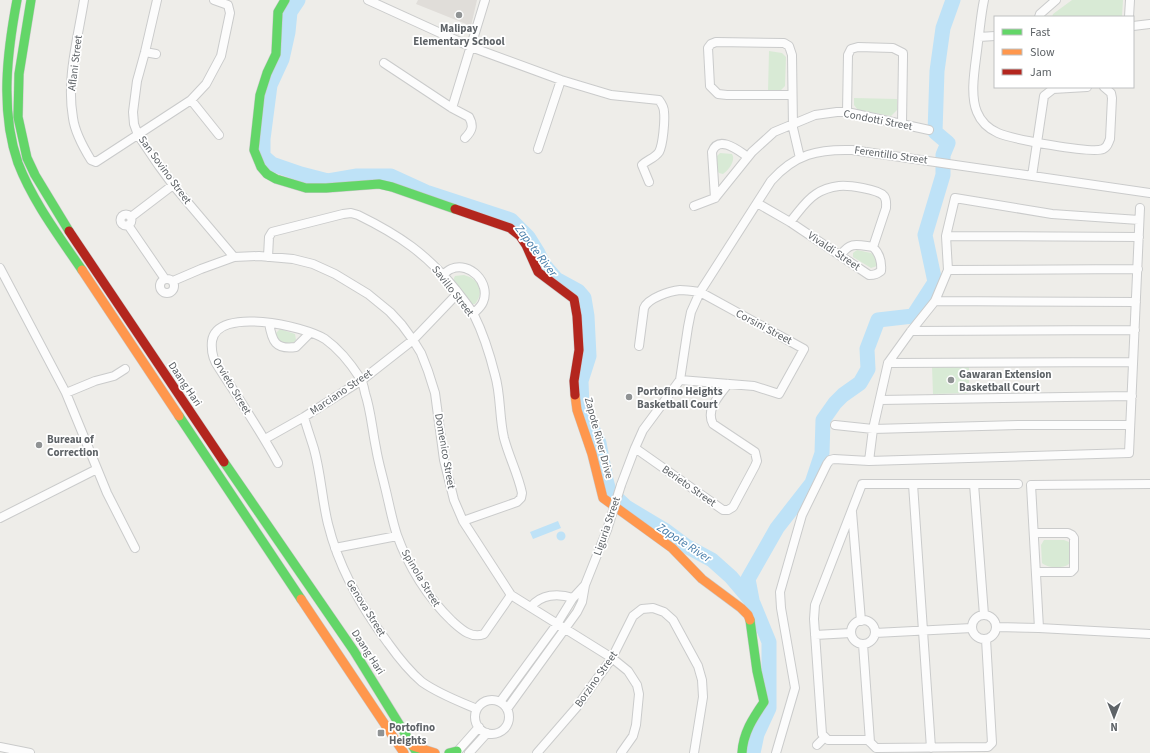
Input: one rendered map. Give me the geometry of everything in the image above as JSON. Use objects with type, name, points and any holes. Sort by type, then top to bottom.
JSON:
[{"type":"main road","name":"Daang Hari","points":[[17,0],[7,64],[5,93],[8,130],[21,172],[51,224],[404,753]]},
{"type":"main road","name":"Daang Hari","points":[[32,0],[19,74],[18,93],[18,116],[27,158],[46,195],[59,216],[227,467],[354,651],[415,749]]},
{"type":"main road","name":"Zapote River Drive","points":[[285,0],[278,12],[276,54],[267,73],[260,96],[254,150],[261,167],[267,174],[276,179],[306,188],[380,184],[468,215],[502,224],[520,236],[526,245],[533,264],[538,272],[574,299],[577,316],[579,350],[574,381],[577,410],[592,454],[603,498],[672,548],[702,579],[741,608],[748,616],[751,623],[757,671],[764,702],[748,729],[742,747],[742,753]]},
{"type":"main road","points":[[218,473],[227,467]]},
{"type":"main road","points":[[415,749],[422,748],[435,753]]},
{"type":"street","name":"Aflani Street","points":[[84,0],[71,85],[73,118],[78,135],[91,160],[96,162],[138,135]]},
{"type":"street","name":"San Sovino Street","points":[[157,0],[134,96],[134,124],[138,135],[152,157],[173,185],[234,257]]},
{"type":"street","points":[[138,135],[191,100],[206,84],[221,56],[230,9],[228,5],[214,0]]},
{"type":"street","points":[[368,0],[471,47],[561,80],[611,96],[659,100],[663,105],[664,112],[659,151],[655,156],[642,165],[649,182]]},
{"type":"street","points":[[452,108],[485,0]]},
{"type":"street","points":[[984,0],[974,81],[974,100],[977,112],[986,125],[999,133],[1036,142],[1090,150],[1103,149],[1108,145],[1110,139],[1112,98],[1111,93],[1105,88]]},
{"type":"street","points":[[1039,16],[1056,0]]},
{"type":"street","points":[[1129,16],[1130,0]]},
{"type":"street","points":[[1134,26],[1150,24]]},
{"type":"street","points":[[979,37],[994,36]]},
{"type":"street","points":[[792,95],[718,94],[710,86],[708,48],[711,44],[716,42],[784,43],[789,46],[792,56],[792,95],[792,123],[793,133],[800,158]]},
{"type":"street","points":[[847,112],[848,55],[851,49],[858,47],[893,48],[903,53],[902,124]]},
{"type":"street","points":[[145,52],[156,54]]},
{"type":"street","points":[[384,63],[452,108],[469,117],[472,131],[465,138]]},
{"type":"street","points":[[538,149],[561,80]]},
{"type":"street","points":[[1032,176],[1042,100],[1048,92],[1053,89],[1061,88]]},
{"type":"street","points":[[191,100],[219,135]]},
{"type":"street","name":"Condotti Street","points":[[715,198],[757,147],[774,132],[792,123],[826,113],[847,112],[929,130]]},
{"type":"street","points":[[694,206],[715,198],[712,152],[717,145],[729,144],[748,157]]},
{"type":"street","name":"Ferentillo Street","points":[[700,292],[757,203],[779,172],[800,158],[817,152],[833,149],[852,150],[931,160],[1150,193]]},
{"type":"street","name":"Domenico Street","points":[[173,185],[130,221],[169,280],[234,257],[293,259],[313,264],[353,284],[390,312],[402,325],[421,353],[435,393],[444,460],[448,481],[454,500],[463,520],[511,595],[612,658],[628,671],[637,685],[639,694],[638,712],[633,736],[621,753]]},
{"type":"street","points":[[790,222],[810,199],[816,194],[827,189],[838,186],[847,186],[881,193],[885,197],[886,208],[873,247],[848,246],[841,255]]},
{"type":"street","points":[[869,461],[873,429],[888,363],[935,301],[948,270],[946,236],[955,198],[1052,214],[1139,220]]},
{"type":"street","name":"Vivaldi Street","points":[[757,203],[790,222],[869,275],[877,274],[881,271],[880,257],[873,247]]},
{"type":"street","points":[[776,753],[795,688],[781,608],[780,592],[802,515],[830,460],[869,461],[1129,453],[1140,208]]},
{"type":"street","name":"Savillo Street","points":[[268,257],[269,237],[272,232],[351,213],[358,215],[401,238],[430,261],[443,274],[458,293],[473,314],[482,334],[495,375],[504,437],[522,493],[521,498],[517,502],[463,520]]},
{"type":"street","points":[[946,236],[1139,237]]},
{"type":"street","points":[[0,268],[66,393],[107,493],[135,548]]},
{"type":"street","points":[[443,274],[452,269],[460,268],[467,269],[480,278],[484,285],[484,301],[480,308],[473,314]]},
{"type":"street","points":[[948,270],[1138,269]]},
{"type":"street","points":[[639,346],[646,303],[676,290],[700,292]]},
{"type":"street","name":"Liguria Street","points":[[507,709],[566,629],[582,602],[585,584],[607,530],[621,485],[635,448],[643,430],[680,380],[688,327],[700,292]]},
{"type":"street","name":"Corsini Street","points":[[700,292],[804,349],[779,394],[754,386],[728,384]]},
{"type":"street","name":"Marciano Street","points":[[265,439],[304,417],[362,380],[413,340],[458,293]]},
{"type":"street","points":[[935,301],[1136,302]]},
{"type":"street","name":"Orvieto Street","points":[[265,439],[215,362],[212,346],[213,335],[218,330],[228,325],[254,321],[284,324],[310,333],[324,339],[334,347],[347,360],[362,380]]},
{"type":"street","points":[[270,323],[273,340],[277,345],[283,347],[296,347],[310,333]]},
{"type":"street","points":[[911,331],[1135,330]]},
{"type":"street","points":[[888,363],[1133,362]]},
{"type":"street","points":[[66,393],[95,381],[114,376],[125,369]]},
{"type":"street","name":"Spinola Street","points":[[362,380],[370,408],[376,449],[397,536],[407,559],[440,610],[464,632],[478,636],[484,634],[511,595]]},
{"type":"street","points":[[680,380],[728,384]]},
{"type":"street","name":"Berieto Street","points":[[635,448],[723,510],[728,510],[733,507],[755,466],[757,457],[755,452],[751,449],[712,424],[710,419],[709,415],[712,407],[728,384]]},
{"type":"street","points":[[880,400],[1132,396]]},
{"type":"street","name":"Genova Street","points":[[304,417],[314,450],[328,525],[347,579],[360,604],[399,658],[422,681],[445,696],[477,709]]},
{"type":"street","points":[[834,426],[873,429],[1020,424],[1130,425]]},
{"type":"street","points":[[265,439],[278,463]]},
{"type":"street","points":[[0,518],[97,469]]},
{"type":"street","points":[[986,639],[992,743],[988,747],[876,748],[868,740],[828,740],[822,734],[814,619],[815,604],[849,528],[852,509],[862,484],[1018,484]]},
{"type":"street","points":[[913,484],[931,748]]},
{"type":"street","points":[[974,484],[984,615]]},
{"type":"street","points":[[1039,628],[1031,485],[1150,484]]},
{"type":"street","points":[[849,528],[861,621]]},
{"type":"street","points":[[1034,533],[1068,533],[1074,538],[1074,569],[1071,572],[1036,572]]},
{"type":"street","points":[[335,548],[397,536]]},
{"type":"street","name":"Liguria Street","points":[[500,702],[557,624],[573,598],[585,584]]},
{"type":"street","points":[[531,607],[540,599],[548,596],[558,595],[573,598]]},
{"type":"street","name":"Borzino Street","points":[[537,753],[576,708],[612,658],[633,616],[642,609],[653,608],[664,612],[673,620],[698,666],[702,680],[703,697],[694,753]]},
{"type":"street","points":[[984,615],[994,620],[996,628],[993,635],[986,639],[978,638],[973,632],[972,628],[972,624],[977,618],[984,615]]},
{"type":"street","points":[[861,621],[870,623],[874,629],[875,633],[869,643],[857,643],[851,633],[853,626],[861,621]]},
{"type":"street","points":[[875,633],[972,628]]},
{"type":"street","points":[[996,628],[1039,628],[1150,634]]},
{"type":"street","points":[[815,635],[851,633]]},
{"type":"street","points":[[863,644],[870,742]]},
{"type":"street","points":[[487,700],[500,702],[507,709],[509,720],[503,729],[493,733],[487,733],[479,727],[475,718],[477,709],[479,705],[487,700]]},
{"type":"street","points":[[454,752],[479,727]]},
{"type":"street","points":[[469,753],[487,733]]},
{"type":"street","points":[[817,745],[825,737]]},
{"type":"street","points":[[0,747],[30,753]]},
{"type":"shaded area","name":"Malipay Elementary School","points":[[418,0],[477,0],[471,26],[416,4]]},
{"type":"green space","points":[[1072,0],[1123,0],[1122,16],[1052,16]]},
{"type":"green space","points":[[769,51],[782,53],[786,57],[785,86],[780,91],[768,91]]},
{"type":"green space","points":[[854,98],[897,99],[897,110],[891,116],[858,110],[854,105]]},
{"type":"green space","points":[[720,153],[732,154],[733,156],[731,165],[723,174],[719,173],[717,170],[717,156]]},
{"type":"green space","points":[[857,250],[871,253],[877,258],[877,266],[871,268],[853,257],[853,253]]},
{"type":"green space","points":[[464,275],[473,279],[479,286],[480,295],[475,304],[471,304],[454,281],[455,276]]},
{"type":"green space","points":[[280,329],[295,334],[296,340],[293,343],[282,343],[278,340],[276,333]]},
{"type":"green space","name":"Gawaran Extension Basketball Court","points":[[932,366],[969,366],[969,393],[933,394]]},
{"type":"green space","points":[[1044,540],[1064,540],[1069,542],[1069,564],[1063,567],[1044,565],[1042,563],[1041,545]]},
{"type":"water","points":[[558,521],[561,528],[533,539],[530,532]]},
{"type":"water","points":[[559,532],[563,532],[565,536],[563,540],[559,540],[557,538],[557,534]]},
{"type":"waterway","name":"Zapote River","points":[[298,0],[290,12],[288,32],[282,59],[270,85],[263,139],[263,156],[272,164],[328,181],[357,176],[391,176],[426,192],[511,220],[528,237],[543,264],[556,279],[578,291],[584,298],[587,316],[589,356],[581,381],[582,407],[599,443],[609,491],[626,507],[666,531],[686,546],[712,560],[731,577],[753,603],[769,642],[769,708],[757,734],[753,753]]},
{"type":"waterway","points":[[752,600],[748,579],[777,528],[812,483],[822,453],[823,420],[835,403],[843,395],[860,383],[868,369],[867,349],[878,320],[913,316],[935,282],[925,235],[943,175],[943,155],[948,143],[935,132],[937,71],[943,28],[953,0]]},
{"type":"traffic: fast","points":[[17,0],[10,41],[7,82],[7,103],[12,143],[18,163],[31,191],[47,218],[82,270]]},
{"type":"traffic: fast","points":[[31,0],[19,74],[18,117],[27,158],[35,175],[69,231]]},
{"type":"traffic: fast","points":[[285,0],[278,12],[276,54],[267,73],[260,95],[254,150],[261,167],[267,174],[276,179],[306,188],[379,184],[392,187],[455,209]]},
{"type":"traffic: fast","points":[[179,416],[301,599]]},
{"type":"traffic: fast","points":[[224,462],[354,651],[417,753]]},
{"type":"traffic: fast","points":[[742,753],[746,732],[764,702],[757,671],[750,620]]},
{"type":"traffic: fast","points":[[449,753],[457,751]]},
{"type":"traffic: slow","points":[[82,270],[179,416]]},
{"type":"traffic: slow","points":[[575,395],[577,410],[592,454],[603,498],[672,548],[702,579],[741,608],[748,615],[750,620]]},
{"type":"traffic: slow","points":[[301,599],[404,753]]},
{"type":"traffic: slow","points":[[413,746],[435,753]]},
{"type":"traffic: jam","points":[[455,209],[510,228],[520,236],[526,245],[538,272],[574,299],[577,316],[579,350],[574,381],[575,395]]},
{"type":"traffic: jam","points":[[69,231],[224,462]]},
{"type":"place","name":"Malipay Elementary School","points":[[459,15]]},
{"type":"place","name":"Gawaran Extension Basketball Court","points":[[951,380]]},
{"type":"place","name":"Portofino Heights Basketball Court","points":[[629,397]]},
{"type":"place","name":"Bureau of Correction","points":[[39,445]]},
{"type":"place","name":"Portofino Heights","points":[[381,733]]}]
